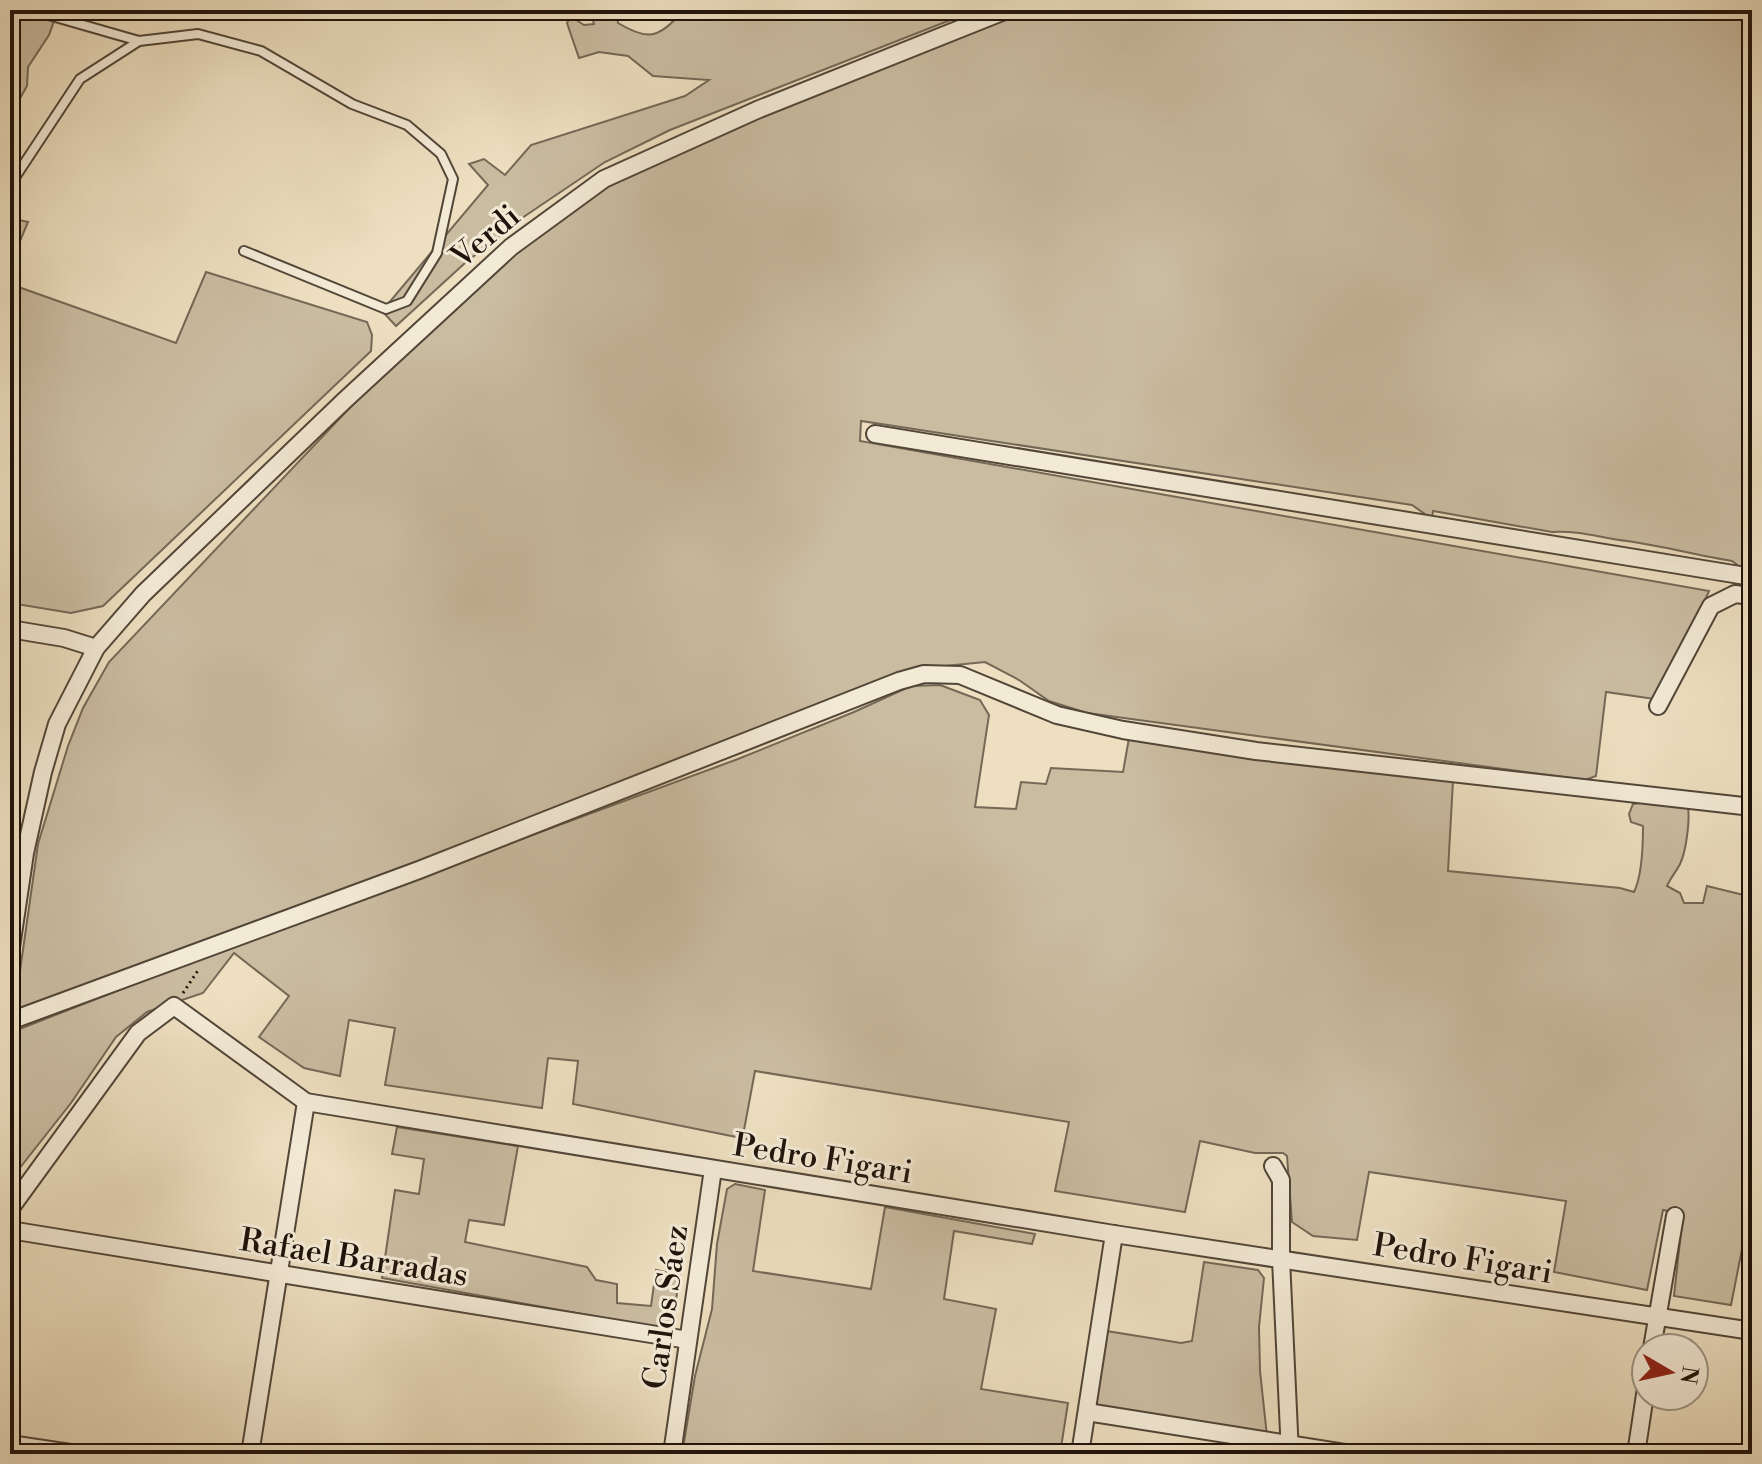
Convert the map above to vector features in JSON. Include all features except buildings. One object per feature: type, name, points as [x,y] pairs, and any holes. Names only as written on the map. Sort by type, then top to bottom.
[{"type":"street","name":"Verdi","points":[[10,954],[25,853],[43,772],[57,724],[96,648],[143,594],[345,400],[511,247],[604,179],[757,110],[1007,10]]},
{"type":"street","points":[[875,434],[1752,577]]},
{"type":"street","points":[[1658,706],[1711,606],[1735,594],[1752,596]]},
{"type":"street","points":[[10,629],[64,638],[96,648]]},
{"type":"street","points":[[10,1021],[419,870],[899,681],[924,674],[960,675],[1057,715],[1123,730],[1256,751],[1752,807]]},
{"type":"street","points":[[10,1209],[138,1033],[174,1006]]},
{"type":"street","name":"Pedro Figari","points":[[174,1006],[306,1102],[1114,1234],[1752,1331]]},
{"type":"street","points":[[250,1454],[306,1102]]},
{"type":"street","points":[[1273,1166],[1281,1180],[1281,1259],[1290,1449]]},
{"type":"street","name":"Carlos Sáez","points":[[672,1454],[713,1169]]},
{"type":"street","points":[[1654,1332],[1675,1216]]},
{"type":"street","name":"Rafael Barradas","points":[[10,1230],[688,1340]]},
{"type":"street","points":[[1080,1454],[1114,1234]]},
{"type":"street","points":[[1087,1412],[1290,1449],[1351,1454]]},
{"type":"street","points":[[1636,1454],[1642,1412]]},
{"type":"street","points":[[10,1444],[77,1454]]},
{"type":"lane","points":[[31,10],[139,41],[198,34],[261,51],[352,104],[407,125],[441,154],[453,179],[437,253],[407,301],[386,309],[244,251]]},
{"type":"lane","points":[[10,185],[80,79],[139,41]]},
{"type":"path","points":[[174,1006],[199,969]]},
{"type":"shaded area","points":[[10,10],[58,10],[49,35],[28,67],[27,86],[10,116]]},
{"type":"shaded area","points":[[590,10],[616,10],[618,23],[636,32],[650,34],[664,29],[678,16],[698,10],[976,10],[670,130],[605,162],[525,216],[465,263],[396,326],[382,311],[488,185],[469,164],[484,159],[505,175],[531,145],[685,96],[709,80],[653,76],[628,56],[599,52],[579,58],[567,23],[570,16],[584,25],[594,24]]},
{"type":"shaded area","points":[[1028,10],[1752,10],[1752,568],[1740,567],[1732,561],[1580,533],[1552,532],[1433,511],[1432,519],[1412,505],[861,421],[860,441],[1709,591],[1661,700],[1606,692],[1596,776],[1585,780],[1087,713],[1049,701],[985,662],[935,667],[14,1013],[38,844],[68,746],[83,708],[109,662],[484,266],[613,175]]},
{"type":"shaded area","points":[[10,218],[28,222],[10,265]]},
{"type":"shaded area","points":[[206,272],[367,322],[372,335],[371,351],[103,606],[71,613],[10,603],[10,284],[176,343]]},
{"type":"shaded area","points":[[940,685],[980,700],[989,715],[975,807],[1016,809],[1021,782],[1046,784],[1051,768],[1123,772],[1129,738],[1453,781],[1448,871],[1620,888],[1634,892],[1640,869],[1643,826],[1631,822],[1629,814],[1633,804],[1648,802],[1688,807],[1684,852],[1667,886],[1680,893],[1684,903],[1703,903],[1707,886],[1752,897],[1752,1235],[1745,1234],[1731,1305],[1674,1296],[1683,1214],[1663,1210],[1647,1290],[1554,1272],[1566,1201],[1369,1172],[1357,1240],[1313,1236],[1292,1222],[1287,1156],[1283,1153],[1255,1153],[1200,1141],[1185,1212],[1055,1191],[1069,1122],[755,1071],[744,1130],[751,1140],[573,1104],[578,1061],[548,1058],[542,1108],[385,1085],[395,1028],[349,1020],[340,1076],[304,1068],[259,1037],[289,996],[234,953],[203,993],[147,1012],[116,1037],[10,1185],[12,1032],[234,945],[738,759],[911,686]]},
{"type":"shaded area","points":[[397,1127],[518,1146],[504,1225],[469,1220],[465,1242],[587,1267],[596,1280],[617,1284],[617,1303],[651,1306],[656,1270],[680,1275],[671,1330],[382,1278],[395,1190],[419,1194],[424,1159],[392,1154]]},
{"type":"shaded area","points":[[735,1184],[765,1190],[753,1271],[871,1289],[885,1207],[1035,1234],[1032,1244],[954,1231],[944,1299],[996,1309],[981,1389],[1068,1403],[1060,1454],[682,1454],[695,1376],[712,1309],[717,1244],[727,1189]]},
{"type":"shaded area","points":[[1204,1262],[1258,1270],[1264,1278],[1259,1327],[1267,1436],[1187,1426],[1081,1402],[1094,1329],[1181,1343],[1192,1341]]}]
